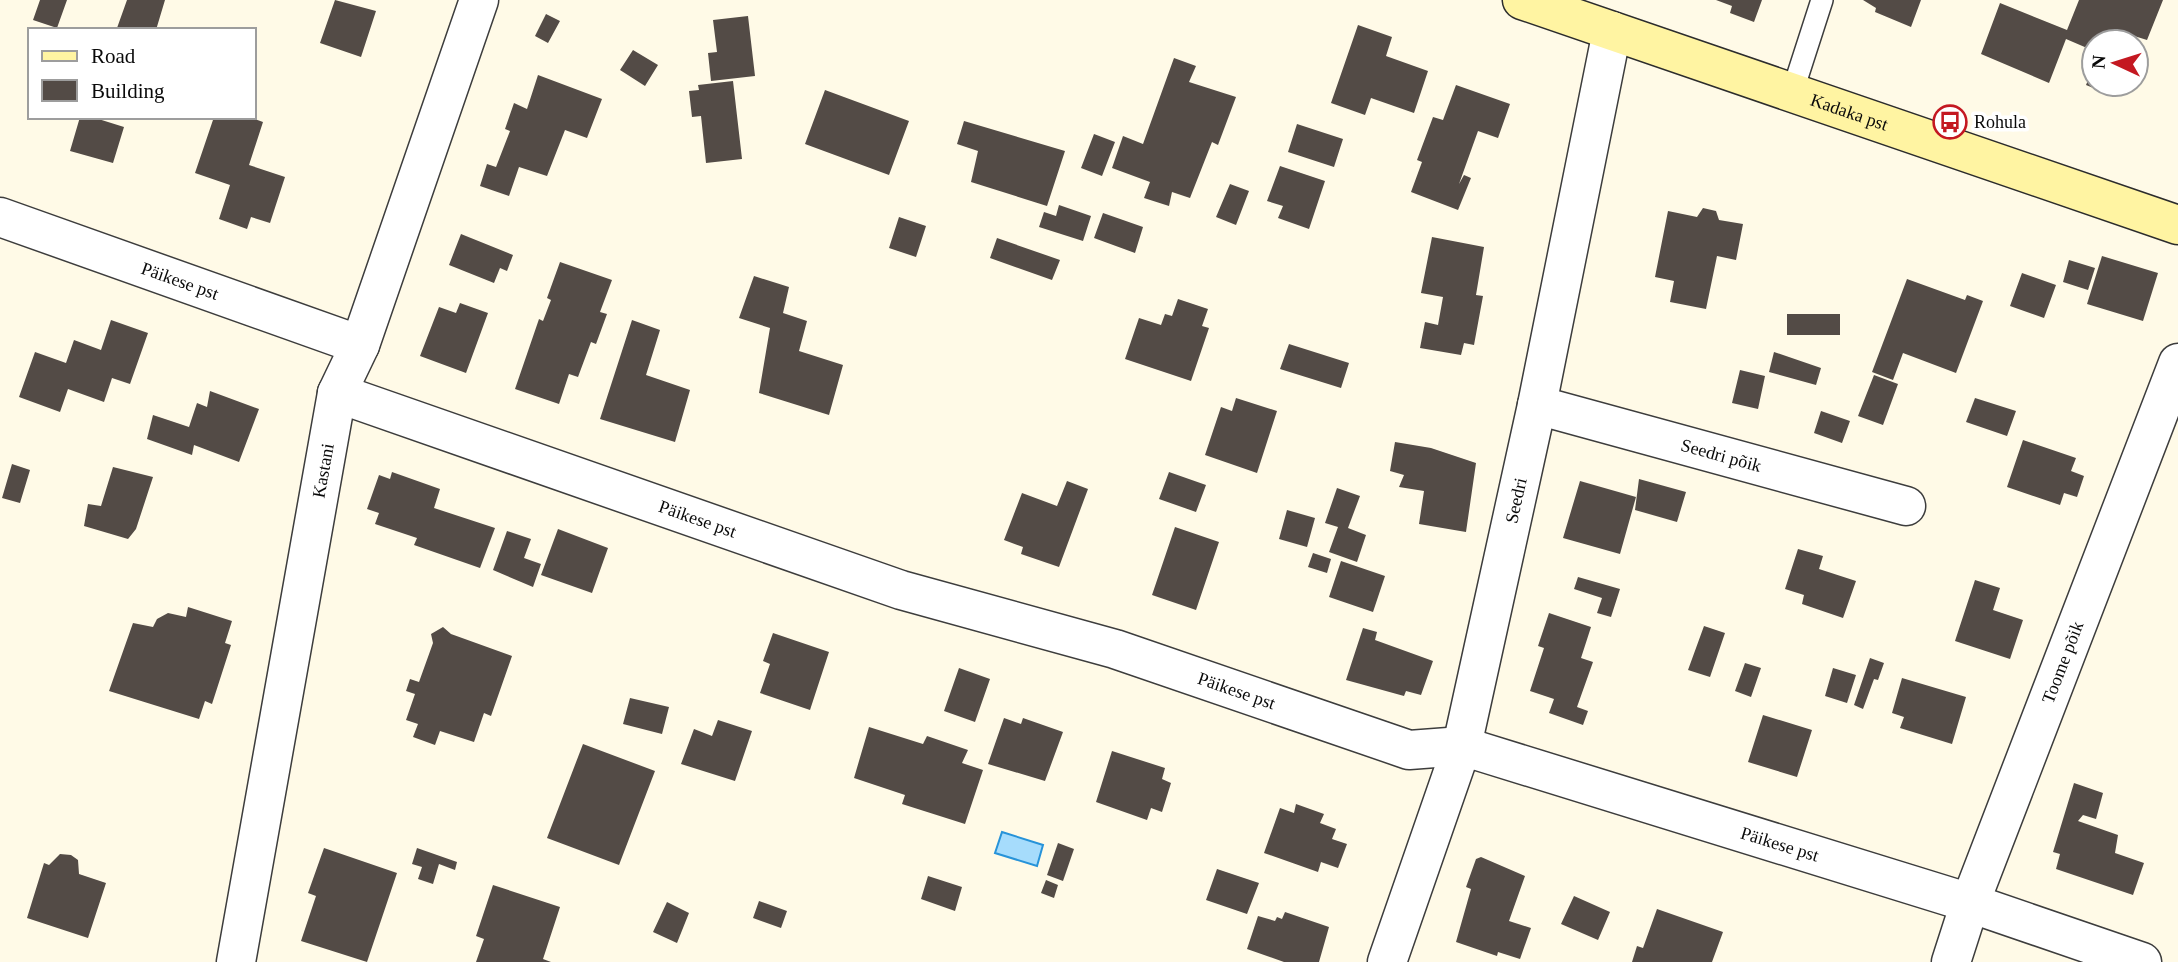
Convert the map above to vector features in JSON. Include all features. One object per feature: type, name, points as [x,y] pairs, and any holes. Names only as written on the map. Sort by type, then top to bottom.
[{"type":"main road","name":"Kadaka pst","points":[[1522,0],[2178,225]]},
{"type":"street","name":"Kastani","points":[[236,962],[337,393],[360,345],[479,0]]},
{"type":"street","name":"Seedri","points":[[1387,962],[1462,746],[1537,405],[1612,32]]},
{"type":"street","name":"Päikese pst","points":[[0,217],[360,345]]},
{"type":"street","name":"Toome põik","points":[[1951,962],[1970,903],[2178,363]]},
{"type":"street","name":"Päikese pst","points":[[337,393],[901,590],[1115,649],[1409,750],[1462,746],[1970,903],[2142,962]]},
{"type":"street","name":"Seedri põik","points":[[1537,405],[1906,506]]},
{"type":"lane","points":[[1792,93],[1822,0]]},
{"type":"water","points":[[1002,832],[1043,845],[1037,866],[995,853]]},
{"type":"building","points":[[40,0],[67,0],[57,28],[33,20]]},
{"type":"building","points":[[127,0],[165,0],[157,28],[117,28]]},
{"type":"building","points":[[335,0],[376,11],[361,57],[320,43]]},
{"type":"building","points":[[1716,0],[1762,0],[1754,22],[1730,13],[1732,6]]},
{"type":"building","points":[[1863,0],[1921,0],[1911,27],[1875,12],[1876,8]]},
{"type":"building","points":[[2079,0],[2163,0],[2150,32],[2150,28],[2080,28],[2080,45],[2066,39],[2049,83],[1981,54],[2000,3],[2067,30]]},
{"type":"building","points":[[546,14],[560,21],[548,43],[535,36]]},
{"type":"building","points":[[748,16],[755,76],[711,81],[708,53],[717,52],[713,20]]},
{"type":"building","points":[[1358,25],[1392,37],[1386,56],[1428,71],[1414,113],[1371,98],[1365,115],[1331,103]]},
{"type":"building","points":[[633,50],[658,65],[645,86],[620,70]]},
{"type":"building","points":[[1174,58],[1196,66],[1189,82],[1236,97],[1218,145],[1212,142],[1190,198],[1172,192],[1169,206],[1144,198],[1150,182],[1112,168],[1123,136],[1143,144]]},
{"type":"building","points":[[538,75],[602,99],[587,138],[565,130],[547,176],[519,167],[509,196],[480,186],[487,164],[496,167],[510,131],[505,129],[514,103],[527,109]]},
{"type":"building","points":[[733,81],[742,159],[706,163],[701,116],[692,117],[689,91],[699,90],[698,85]]},
{"type":"building","points":[[1456,85],[1510,104],[1498,138],[1478,131],[1459,184],[1464,175],[1471,178],[1458,210],[1411,192],[1422,162],[1417,160],[1433,117],[1443,120]]},
{"type":"building","points":[[825,90],[909,121],[889,175],[805,144]]},
{"type":"building","points":[[79,119],[98,119],[124,127],[113,163],[70,151]]},
{"type":"building","points":[[213,119],[255,119],[263,122],[249,165],[285,177],[270,223],[251,217],[247,229],[219,219],[230,185],[195,173]]},
{"type":"building","points":[[964,121],[1065,151],[1047,206],[971,182],[978,151],[957,144]]},
{"type":"building","points":[[1297,124],[1343,139],[1334,167],[1288,152]]},
{"type":"building","points":[[1094,134],[1115,142],[1102,176],[1081,168]]},
{"type":"building","points":[[1280,166],[1325,181],[1309,229],[1278,218],[1283,206],[1267,201]]},
{"type":"building","points":[[1230,184],[1249,191],[1236,225],[1216,217]]},
{"type":"building","points":[[1059,205],[1091,216],[1083,241],[1039,227],[1044,212],[1056,216]]},
{"type":"building","points":[[1703,208],[1716,211],[1719,220],[1743,224],[1736,260],[1717,256],[1706,309],[1670,302],[1674,281],[1655,277],[1668,211],[1697,217]]},
{"type":"building","points":[[1103,213],[1143,227],[1135,253],[1094,238]]},
{"type":"building","points":[[899,217],[926,226],[916,257],[889,248]]},
{"type":"building","points":[[461,234],[513,255],[507,271],[500,268],[494,283],[449,265]]},
{"type":"building","points":[[1432,237],[1484,247],[1476,295],[1483,296],[1474,345],[1464,343],[1461,355],[1420,348],[1425,322],[1438,325],[1443,297],[1421,293]]},
{"type":"building","points":[[997,238],[1060,260],[1052,280],[990,258]]},
{"type":"building","points":[[2102,256],[2158,273],[2143,321],[2087,304]]},
{"type":"building","points":[[2069,260],[2095,268],[2088,290],[2063,282]]},
{"type":"building","points":[[560,262],[612,280],[600,312],[607,314],[596,344],[591,342],[578,377],[569,374],[559,404],[515,389],[539,319],[543,321],[551,300],[547,298]]},
{"type":"building","points":[[2022,273],[2056,285],[2044,318],[2010,306]]},
{"type":"building","points":[[754,276],[789,287],[783,313],[807,321],[799,351],[843,365],[829,415],[759,393],[770,328],[739,318]]},
{"type":"building","points":[[1907,279],[1965,300],[1967,295],[1983,301],[1956,373],[1903,353],[1893,380],[1872,372]]},
{"type":"building","points":[[1178,299],[1208,309],[1202,326],[1209,328],[1191,381],[1125,359],[1139,318],[1161,325],[1165,314],[1172,316]]},
{"type":"building","points":[[460,303],[488,313],[466,373],[420,356],[439,307],[456,313]]},
{"type":"building","points":[[1787,314],[1840,314],[1840,335],[1787,335]]},
{"type":"building","points":[[111,320],[148,333],[130,384],[112,378],[104,402],[68,389],[60,412],[19,397],[35,352],[66,363],[74,340],[101,350]]},
{"type":"building","points":[[632,320],[660,330],[646,375],[690,390],[675,442],[600,419]]},
{"type":"building","points":[[1289,344],[1349,363],[1341,388],[1280,369]]},
{"type":"building","points":[[1774,352],[1821,368],[1816,385],[1769,372]]},
{"type":"building","points":[[1740,370],[1765,376],[1758,409],[1732,403]]},
{"type":"building","points":[[1874,375],[1898,384],[1883,425],[1858,416]]},
{"type":"building","points":[[210,391],[259,409],[239,462],[194,445],[192,455],[147,439],[153,415],[189,427],[197,403],[207,407]]},
{"type":"building","points":[[1236,398],[1277,411],[1257,473],[1205,455],[1221,407],[1232,411]]},
{"type":"building","points":[[1975,398],[2016,411],[2007,436],[1966,422]]},
{"type":"building","points":[[1821,411],[1850,421],[1842,443],[1814,433]]},
{"type":"building","points":[[2023,440],[2076,458],[2071,471],[2084,476],[2077,497],[2064,493],[2060,505],[2007,487]]},
{"type":"building","points":[[1395,442],[1431,448],[1476,463],[1466,532],[1419,524],[1424,491],[1399,487],[1404,475],[1390,471]]},
{"type":"building","points":[[12,464],[30,470],[20,503],[2,498]]},
{"type":"building","points":[[113,467],[153,477],[136,529],[128,539],[84,526],[88,504],[101,506]]},
{"type":"building","points":[[392,472],[440,489],[434,508],[495,528],[480,568],[414,545],[417,538],[375,524],[379,513],[367,509],[379,475],[390,479]]},
{"type":"building","points":[[1169,472],[1206,485],[1196,512],[1159,499]]},
{"type":"building","points":[[1639,479],[1686,492],[1677,522],[1635,510]]},
{"type":"building","points":[[1067,481],[1088,489],[1059,567],[1021,554],[1023,547],[1004,540],[1022,493],[1057,506]]},
{"type":"building","points":[[1580,481],[1636,497],[1620,554],[1563,538]]},
{"type":"building","points":[[1337,488],[1360,496],[1348,528],[1366,535],[1357,562],[1329,552],[1338,527],[1325,523]]},
{"type":"building","points":[[1287,510],[1315,518],[1307,547],[1279,539]]},
{"type":"building","points":[[1175,527],[1219,542],[1196,610],[1152,595]]},
{"type":"building","points":[[558,529],[608,548],[592,593],[541,575]]},
{"type":"building","points":[[507,531],[531,539],[524,558],[541,564],[533,587],[493,570]]},
{"type":"building","points":[[1798,549],[1823,556],[1819,569],[1856,581],[1843,618],[1802,604],[1804,595],[1785,589]]},
{"type":"building","points":[[1313,553],[1331,559],[1327,573],[1308,567]]},
{"type":"building","points":[[1341,561],[1385,576],[1373,612],[1329,597]]},
{"type":"building","points":[[1578,577],[1620,589],[1611,617],[1597,613],[1602,598],[1574,589]]},
{"type":"building","points":[[1975,580],[2000,588],[1993,610],[2023,620],[2010,659],[1955,641]]},
{"type":"building","points":[[188,607],[232,621],[225,643],[231,645],[212,704],[205,701],[199,719],[109,691],[133,623],[153,627],[157,619],[168,613],[186,617]]},
{"type":"building","points":[[1549,613],[1591,627],[1581,658],[1593,662],[1577,707],[1588,711],[1583,725],[1549,713],[1554,699],[1530,691],[1544,648],[1538,646]]},
{"type":"building","points":[[1704,626],[1725,633],[1710,677],[1688,670]]},
{"type":"building","points":[[443,627],[451,634],[512,656],[491,716],[484,713],[474,742],[440,731],[435,745],[413,737],[418,724],[406,720],[415,694],[406,691],[410,679],[419,682],[433,643],[431,634]]},
{"type":"building","points":[[1363,628],[1377,632],[1375,640],[1433,661],[1421,695],[1406,691],[1404,696],[1346,680]]},
{"type":"building","points":[[773,633],[829,652],[810,710],[760,693],[770,664],[763,661]]},
{"type":"building","points":[[1870,658],[1884,663],[1878,680],[1874,679],[1863,709],[1854,705]]},
{"type":"building","points":[[1745,663],[1761,668],[1751,697],[1735,691]]},
{"type":"building","points":[[959,668],[990,679],[975,722],[944,711]]},
{"type":"building","points":[[1833,668],[1856,675],[1847,703],[1825,696]]},
{"type":"building","points":[[1902,678],[1966,697],[1952,744],[1900,728],[1904,717],[1892,713]]},
{"type":"building","points":[[630,698],[669,707],[662,734],[623,724]]},
{"type":"building","points":[[1763,715],[1812,730],[1797,777],[1748,762]]},
{"type":"building","points":[[1004,718],[1021,724],[1023,718],[1063,732],[1045,781],[988,764]]},
{"type":"building","points":[[718,720],[752,731],[735,781],[681,764],[694,729],[712,736]]},
{"type":"building","points":[[869,727],[923,744],[927,736],[968,750],[962,763],[983,770],[965,824],[902,804],[905,795],[854,778]]},
{"type":"building","points":[[583,744],[655,771],[619,865],[547,838]]},
{"type":"building","points":[[1112,751],[1165,768],[1162,779],[1171,783],[1162,812],[1151,808],[1147,820],[1096,802]]},
{"type":"building","points":[[2074,783],[2103,793],[2096,819],[2083,815],[2078,821],[2118,835],[2115,853],[2144,863],[2133,895],[2056,869],[2060,854],[2053,852]]},
{"type":"building","points":[[1296,804],[1324,814],[1320,823],[1336,829],[1332,839],[1347,844],[1338,868],[1321,862],[1318,872],[1264,853],[1280,808],[1294,813]]},
{"type":"building","points":[[1058,843],[1074,849],[1063,881],[1047,875]]},
{"type":"building","points":[[324,848],[397,873],[367,962],[301,941],[316,896],[308,893]]},
{"type":"building","points":[[417,848],[457,862],[455,870],[439,864],[433,884],[418,879],[422,867],[412,864]]},
{"type":"building","points":[[60,854],[71,855],[78,860],[79,874],[106,883],[88,938],[27,918],[44,863],[49,865]]},
{"type":"building","points":[[1481,857],[1525,876],[1509,921],[1531,928],[1520,959],[1498,952],[1497,956],[1456,942],[1471,889],[1466,887],[1476,859]]},
{"type":"building","points":[[1217,869],[1259,883],[1247,914],[1206,900]]},
{"type":"building","points":[[928,876],[962,887],[955,911],[921,899]]},
{"type":"building","points":[[1046,880],[1058,885],[1054,898],[1041,893]]},
{"type":"building","points":[[493,885],[560,907],[543,959],[551,962],[476,962],[484,939],[476,936]]},
{"type":"building","points":[[1574,896],[1610,912],[1598,940],[1561,924]]},
{"type":"building","points":[[759,901],[787,911],[781,928],[753,918]]},
{"type":"building","points":[[667,902],[689,913],[677,943],[653,932]]},
{"type":"building","points":[[1657,909],[1723,932],[1712,962],[1632,962],[1637,946],[1643,948]]},
{"type":"building","points":[[1285,912],[1329,927],[1319,962],[1284,962],[1247,949],[1258,916],[1275,921],[1277,917],[1282,919]]},
{"type":"place","name":"Rohula","points":[[1950,122]]}]
